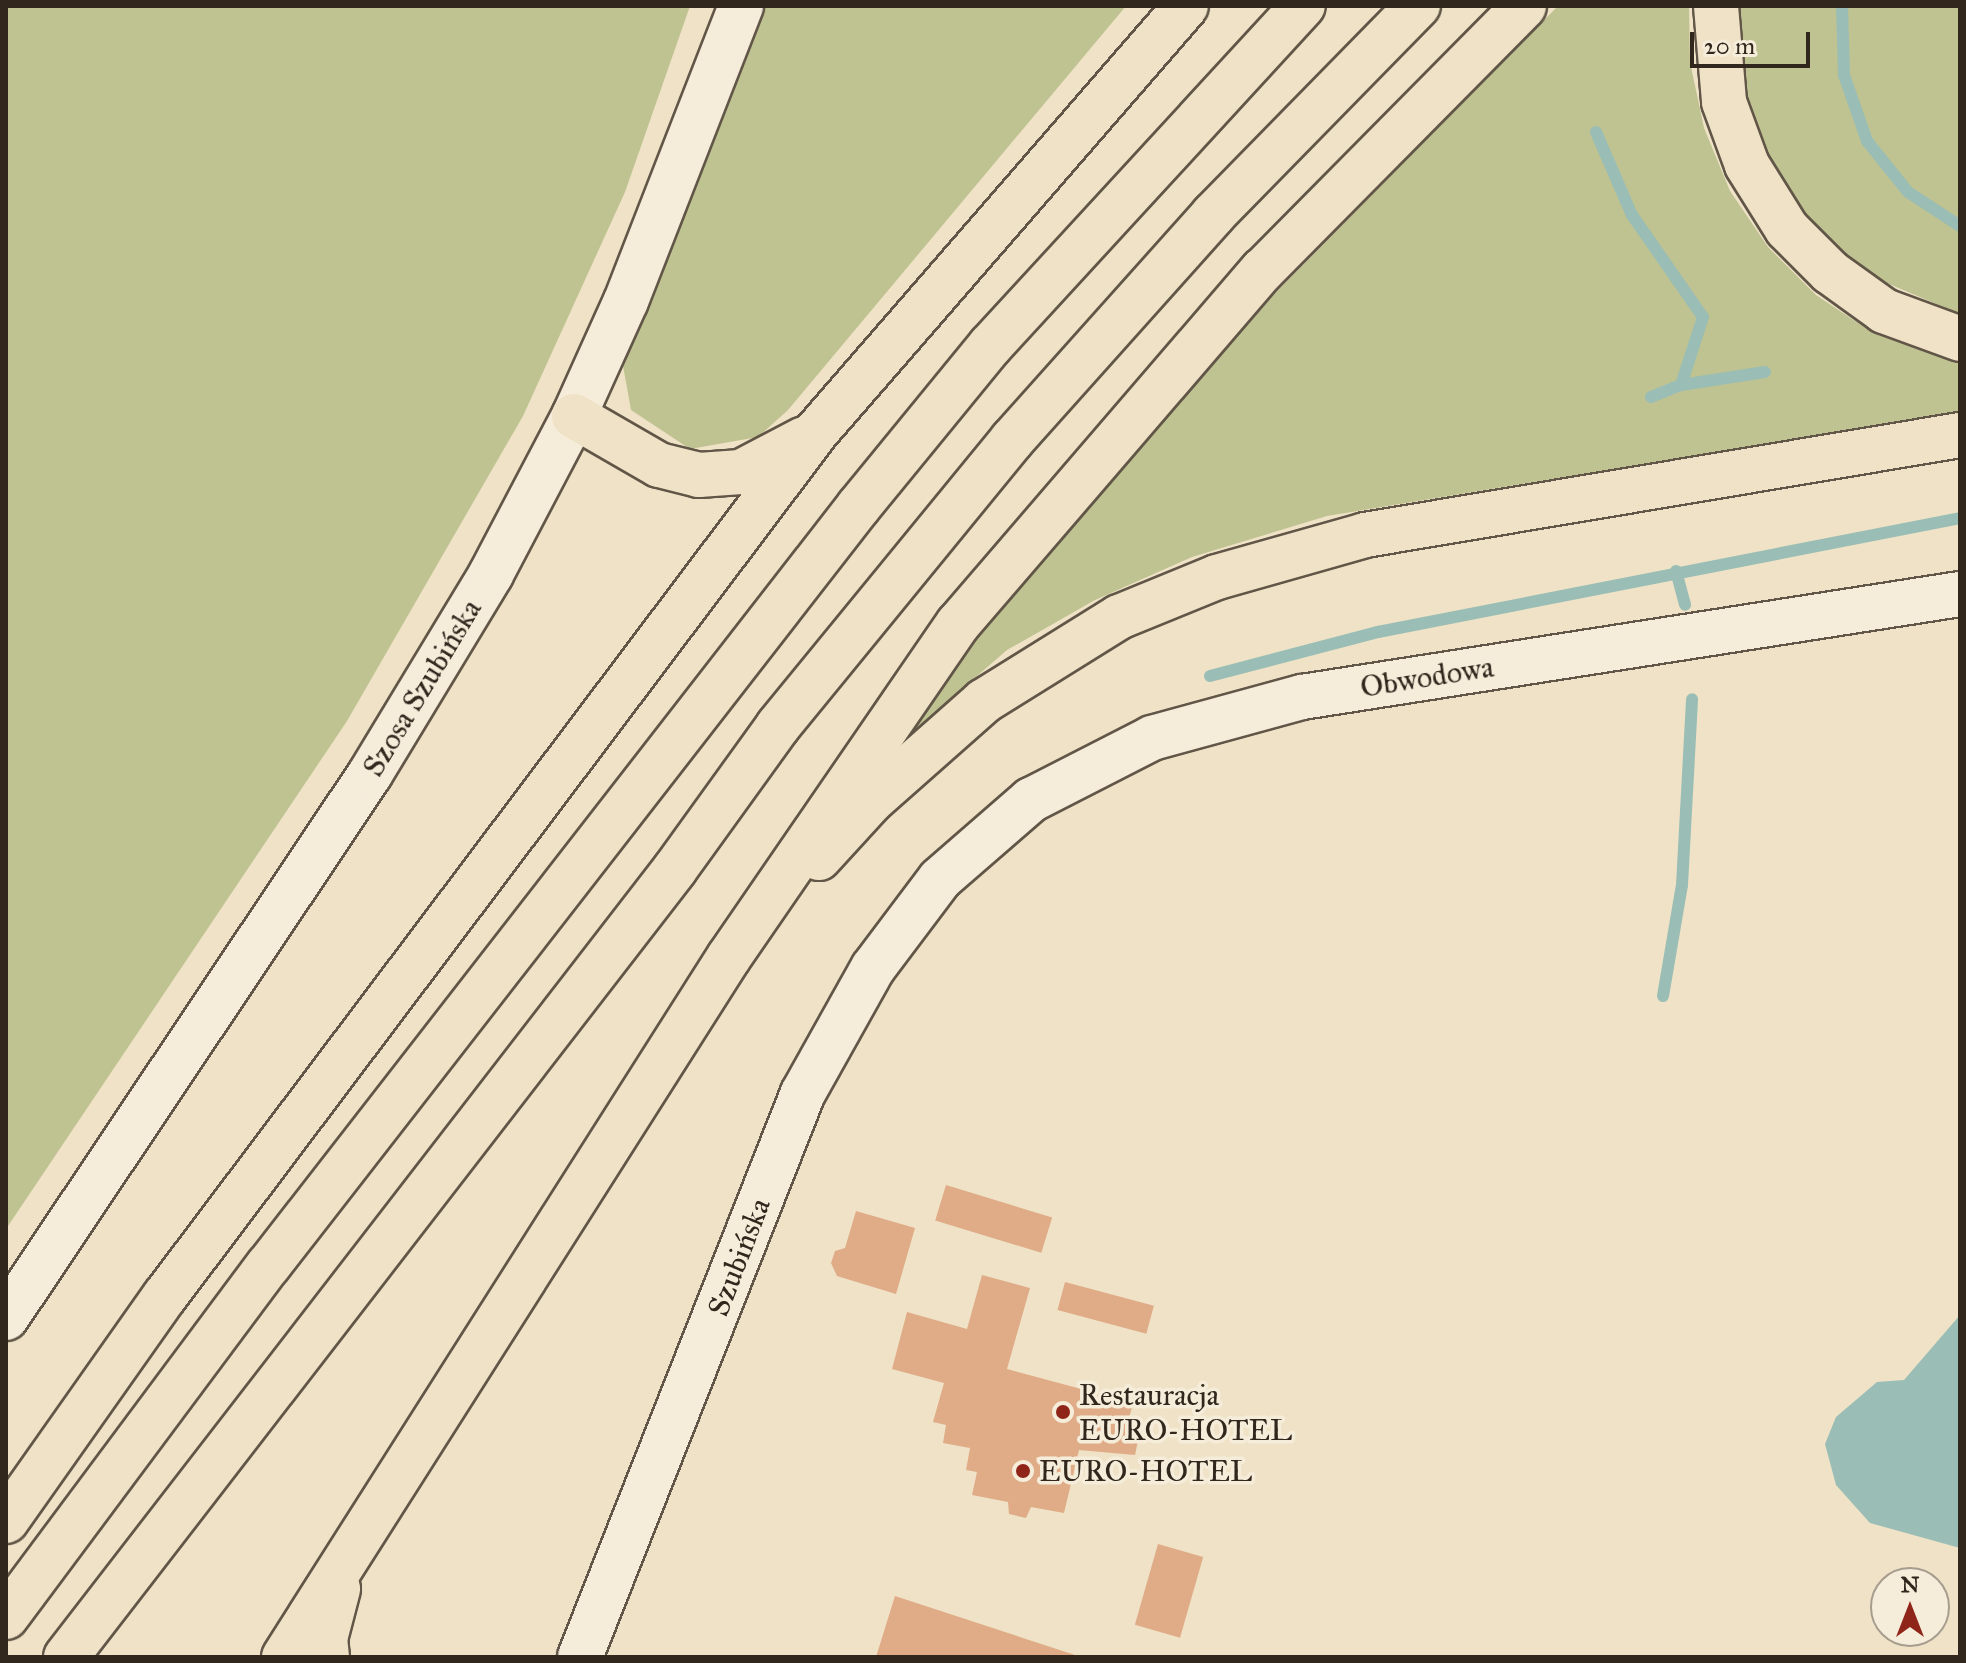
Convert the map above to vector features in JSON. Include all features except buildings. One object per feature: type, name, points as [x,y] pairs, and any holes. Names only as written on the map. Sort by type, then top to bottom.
[{"type":"main road","points":[[1146,46],[1165,6]]},
{"type":"main road","points":[[6,1521],[165,1296],[816,432],[1146,46],[1186,6]]},
{"type":"main road","points":[[6,1617],[268,1266],[859,506],[990,346],[1303,6]]},
{"type":"main road","points":[[66,1657],[675,869],[778,726],[1012,440],[1213,215],[1418,6]]},
{"type":"main road","points":[[284,1657],[729,957],[958,624],[1263,270],[1524,6]]},
{"type":"main road","points":[[1716,6],[1724,102],[1747,165],[1787,229],[1830,272],[1884,311],[1960,339]]},
{"type":"main road","points":[[574,416],[659,465],[699,475],[741,472],[816,432]]},
{"type":"main road","points":[[729,957],[871,801],[984,701],[1119,617],[1217,577],[1365,535],[1960,435]]},
{"type":"main road","points":[[327,1657],[325,1639],[347,1558]]},
{"type":"street","name":"Szosa Szubińska","points":[[6,1318],[370,774],[491,574],[574,416],[741,6]]},
{"type":"street","name":"Obwodowa","points":[[940,879],[1031,800],[1152,738],[1302,697],[1960,594]]},
{"type":"street","name":"Szubińska","points":[[580,1657],[803,1093],[873,968],[940,879]]},
{"type":"green space","points":[[6,6],[690,6],[625,192],[523,416],[347,721],[6,1229]]},
{"type":"green space","points":[[759,6],[1126,6],[788,410],[758,437],[690,449],[631,410],[622,360]]},
{"type":"green space","points":[[1558,6],[1689,6],[1690,62],[1704,128],[1730,191],[1768,247],[1816,295],[1873,333],[1960,364],[1960,412],[1327,516],[1192,557],[1095,600],[1007,650],[912,732],[1018,581],[1245,324]]},
{"type":"green space","points":[[1738,6],[1960,6],[1960,314],[1875,278],[1823,237],[1782,184],[1753,124],[1738,60]]},
{"type":"water","points":[[1960,1315],[1960,1548],[1870,1523],[1836,1485],[1825,1444],[1836,1417],[1877,1382],[1904,1380]]},
{"type":"waterway","points":[[1842,6],[1844,75],[1867,141],[1908,192],[1960,226]]},
{"type":"waterway","points":[[1596,132],[1632,215],[1703,317],[1681,385]]},
{"type":"waterway","points":[[1651,397],[1681,385],[1765,372]]},
{"type":"waterway","points":[[1210,676],[1378,632],[1960,518]]},
{"type":"waterway","points":[[1676,571],[1685,605]]},
{"type":"waterway","points":[[1663,996],[1682,885],[1692,699]]},
{"type":"place","name":"Restauracja EURO-HOTEL","points":[[1063,1412]]},
{"type":"place","name":"EURO-HOTEL","points":[[1023,1471]]}]
